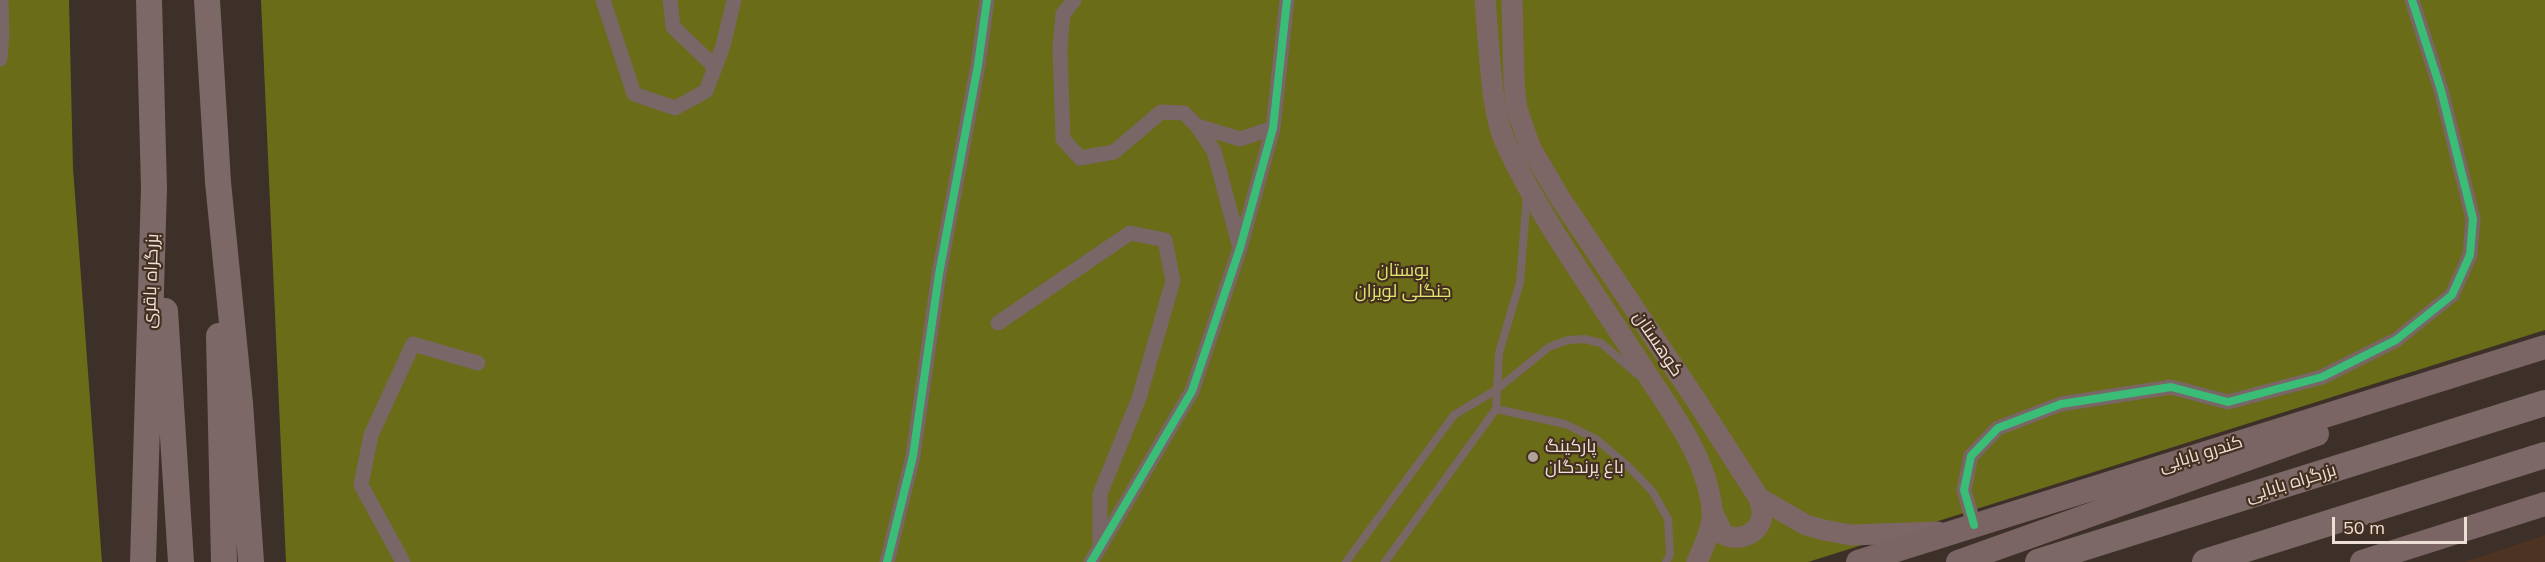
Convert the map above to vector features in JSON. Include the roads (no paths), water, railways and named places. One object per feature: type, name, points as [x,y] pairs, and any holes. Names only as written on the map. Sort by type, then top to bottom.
[{"type":"highway","name":"بزرگراه باقری","points":[[143,562],[154,188],[149,0]]},
{"type":"highway","points":[[207,0],[218,182],[240,404],[251,562]]},
{"type":"highway","points":[[218,182],[224,562]]},
{"type":"highway","points":[[154,188],[169,367],[181,562]]},
{"type":"highway","name":"بزرگراه بابایی","points":[[2038,562],[2545,403]]},
{"type":"highway","points":[[2205,562],[2545,455]]},
{"type":"main road","name":"کوهستان","points":[[1485,0],[1497,114],[1505,142],[1527,184],[1664,400],[1692,446],[1700,464],[1713,513],[1697,562]]},
{"type":"main road","name":"کوهستان","points":[[1512,0],[1514,83],[1517,109],[1530,147],[1560,198],[1759,498],[1806,525],[1851,535],[1963,529]]},
{"type":"main road","points":[[1958,562],[2397,406],[2535,350]]},
{"type":"main road","name":"کندرو بابایی","points":[[1858,562],[2535,350]]},
{"type":"main road","points":[[1713,513],[1724,534],[1737,539],[1754,530],[1761,519],[1759,498]]},
{"type":"main road","points":[[2362,562],[2545,504]]},
{"type":"street","points":[[0,59],[1,0]]},
{"type":"street","points":[[603,0],[634,94],[675,108],[706,91],[723,46],[734,0]]},
{"type":"street","points":[[670,0],[673,27],[715,67]]},
{"type":"street","points":[[887,562],[913,456],[939,274],[978,65],[987,0]]},
{"type":"street","points":[[1074,0],[1064,14],[1060,48],[1063,139],[1080,158],[1114,152],[1161,112],[1184,113],[1197,126],[1214,151],[1240,248]]},
{"type":"street","points":[[1091,562],[1191,392],[1240,248],[1273,128],[1287,0]]},
{"type":"street","points":[[1963,529],[1964,490],[1971,456],[1998,428],[2061,404],[2171,387],[2228,402],[2322,376],[2396,340],[2452,295],[2470,255],[2472,219],[2441,90],[2412,0]]},
{"type":"street","points":[[1197,126],[1240,139],[1273,128]]},
{"type":"street","points":[[998,323],[1130,233],[1165,240],[1173,281],[1139,398],[1100,494],[1100,544]]},
{"type":"street","points":[[403,562],[361,485],[371,435],[413,344],[477,363]]},
{"type":"lane","points":[[1385,562],[1496,409],[1499,352],[1520,282],[1527,184]]},
{"type":"lane","points":[[1346,562],[1454,415],[1496,390],[1549,347],[1568,340],[1584,339],[1601,343],[1624,361],[1664,400]]},
{"type":"lane","points":[[1496,409],[1565,424],[1596,439],[1629,467],[1652,491],[1668,519],[1670,555],[1666,562]]},
{"type":"lane","points":[[2415,556],[2437,538]]},
{"type":"place","name":"پارکینگ باغ پرندگان","points":[[1533,457]]},
{"type":"park label","name":"بوستان جنگلی لویزان","points":[[1403,281]]}]
